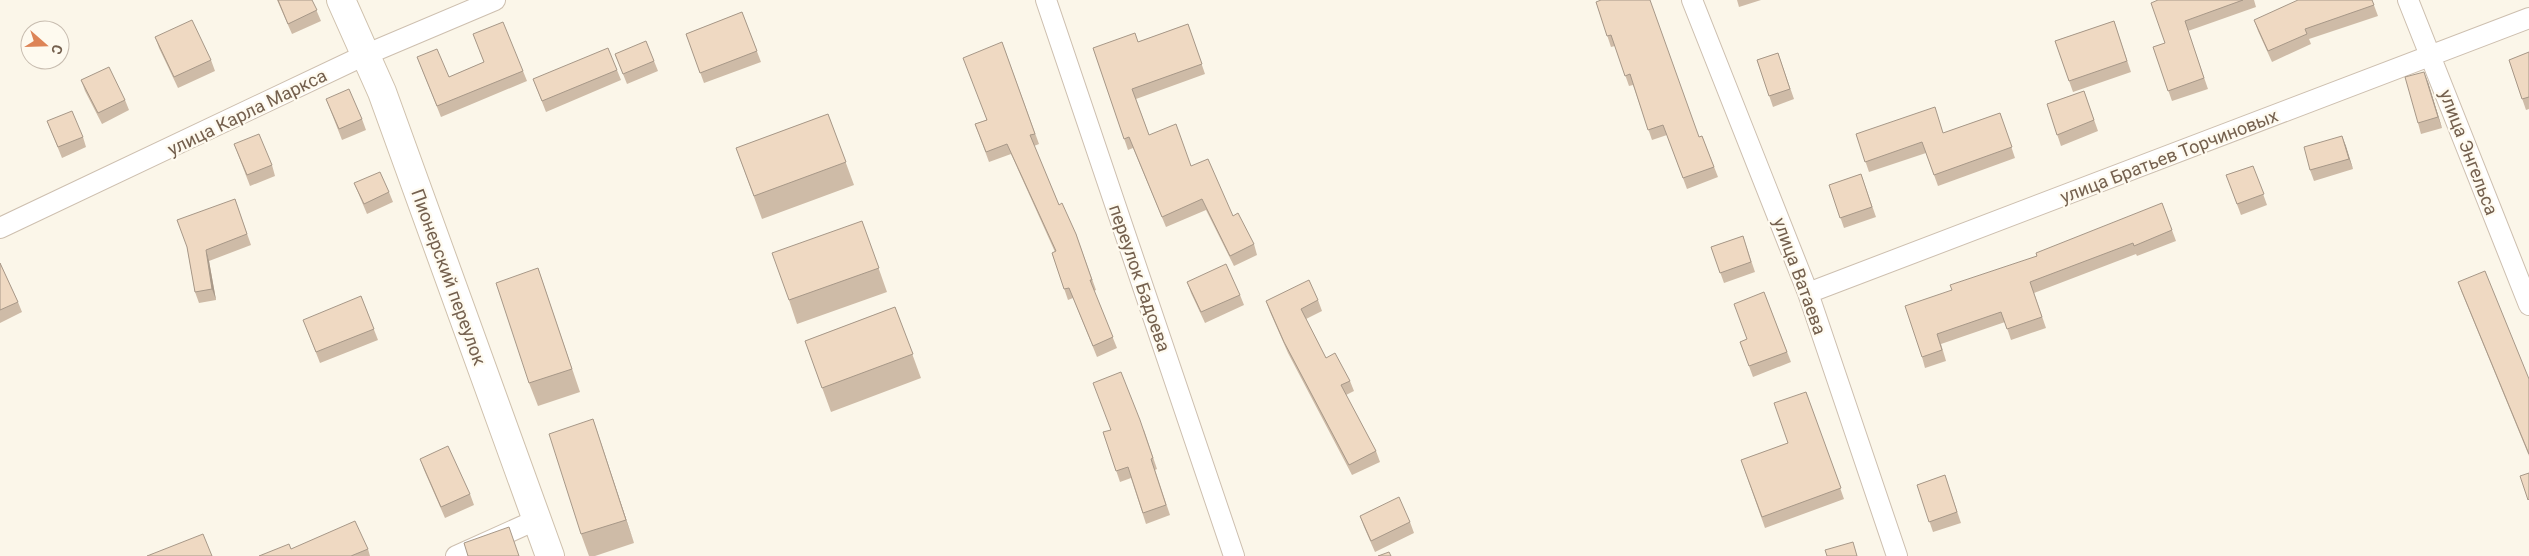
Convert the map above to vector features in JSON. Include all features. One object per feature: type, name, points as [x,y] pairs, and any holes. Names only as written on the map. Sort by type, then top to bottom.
[{"type":"street","name":"Пионерский переулок","points":[[341,0],[382,92],[550,556]]},
{"type":"street","name":"улица Карла Маркса","points":[[0,228],[365,55],[495,0]]},
{"type":"street","name":"переулок Бадоева","points":[[1046,0],[1234,556]]},
{"type":"street","name":"улица Ватаева","points":[[1692,0],[1808,293],[1897,556]]},
{"type":"street","name":"улица Энгельса","points":[[2408,0],[2529,305]]},
{"type":"street","name":"улица Братьев Торчиновых","points":[[1808,293],[2432,57],[2529,18]]},
{"type":"street","points":[[456,556],[536,520]]},
{"type":"building","points":[[278,0],[312,0],[317,10],[288,24]]},
{"type":"building","points":[[1601,0],[1650,0],[1699,137],[1702,136],[1714,167],[1683,178],[1663,125],[1648,130],[1630,74],[1625,76],[1611,35],[1607,36],[1596,2]]},
{"type":"building","points":[[2158,0],[2243,0],[2185,21],[2204,78],[2168,91],[2153,47],[2165,43],[2151,3]]},
{"type":"building","points":[[2298,0],[2372,0],[2374,5],[2305,29],[2307,34],[2268,51],[2254,20]]},
{"type":"building","points":[[742,12],[757,51],[700,73],[686,34]]},
{"type":"building","points":[[192,20],[211,60],[174,77],[155,37]]},
{"type":"building","points":[[2114,21],[2127,61],[2069,81],[2055,41]]},
{"type":"building","points":[[503,22],[523,71],[437,106],[417,57],[437,49],[449,77],[484,62],[473,34]]},
{"type":"building","points":[[1188,24],[1202,64],[1132,89],[1149,135],[1176,124],[1191,166],[1208,159],[1233,216],[1238,213],[1254,244],[1230,256],[1202,199],[1162,217],[1129,137],[1124,139],[1093,48],[1135,33],[1138,42]]},
{"type":"building","points":[[646,41],[654,61],[623,74],[615,54]]},
{"type":"building","points":[[1002,42],[1035,134],[1030,135],[1059,205],[1062,203],[1076,234],[1092,280],[1090,280],[1113,337],[1093,346],[1069,288],[1064,289],[1052,253],[1056,251],[1007,144],[986,152],[975,124],[987,120],[963,58]]},
{"type":"building","points":[[608,48],[617,70],[542,101],[533,79]]},
{"type":"building","points":[[2529,52],[2529,97],[2522,99],[2509,60]]},
{"type":"building","points":[[1778,53],[1790,89],[1769,96],[1757,60]]},
{"type":"building","points":[[109,67],[125,100],[98,113],[81,80]]},
{"type":"building","points":[[2424,72],[2438,117],[2418,123],[2405,77]]},
{"type":"building","points":[[349,89],[362,119],[339,129],[326,99]]},
{"type":"building","points":[[2084,91],[2094,120],[2057,135],[2047,104]]},
{"type":"building","points":[[1935,107],[1943,133],[2000,113],[2012,147],[1934,175],[1922,142],[1865,162],[1856,134]]},
{"type":"building","points":[[72,111],[83,137],[58,147],[47,121]]},
{"type":"building","points":[[828,114],[846,162],[754,196],[736,148]]},
{"type":"building","points":[[259,134],[272,165],[247,175],[234,144]]},
{"type":"building","points":[[2342,136],[2349,159],[2310,170],[2304,147]]},
{"type":"building","points":[[2253,166],[2264,194],[2237,204],[2226,175]]},
{"type":"building","points":[[380,172],[389,192],[364,204],[354,183]]},
{"type":"building","points":[[1861,174],[1872,207],[1840,218],[1829,185]]},
{"type":"building","points":[[235,199],[247,234],[206,250],[212,289],[195,292],[187,247],[177,220]]},
{"type":"building","points":[[2162,203],[2172,230],[2134,246],[2133,243],[2030,282],[2042,317],[2007,329],[2001,312],[1937,334],[1942,350],[1922,357],[1905,306],[1952,290],[1950,285],[2037,256],[2036,253]]},
{"type":"building","points":[[862,221],[879,268],[789,300],[772,253]]},
{"type":"building","points":[[1743,236],[1751,262],[1720,273],[1711,247]]},
{"type":"building","points":[[0,263],[18,302],[0,310]]},
{"type":"building","points":[[1226,264],[1240,295],[1201,312],[1187,282]]},
{"type":"building","points":[[538,268],[572,369],[529,383],[496,283]]},
{"type":"building","points":[[2485,271],[2529,379],[2529,454],[2458,282]]},
{"type":"building","points":[[1309,280],[1318,300],[1301,309],[1326,358],[1335,353],[1350,381],[1341,385],[1376,451],[1349,465],[1284,342],[1266,301]]},
{"type":"building","points":[[1764,292],[1787,352],[1749,366],[1740,342],[1747,339],[1734,304]]},
{"type":"building","points":[[361,296],[374,329],[316,352],[303,320]]},
{"type":"building","points":[[895,307],[913,354],[822,388],[805,341]]},
{"type":"building","points":[[1121,372],[1153,458],[1151,459],[1166,505],[1143,513],[1128,467],[1116,471],[1103,432],[1111,430],[1093,383]]},
{"type":"building","points":[[1806,392],[1841,488],[1762,517],[1741,460],[1788,443],[1774,403]]},
{"type":"building","points":[[593,419],[626,520],[581,534],[549,434]]},
{"type":"building","points":[[448,446],[470,494],[441,507],[420,459]]},
{"type":"building","points":[[2529,473],[2529,499],[2528,500],[2520,476]]},
{"type":"building","points":[[1945,475],[1957,512],[1929,522],[1917,485]]},
{"type":"building","points":[[1399,497],[1410,522],[1371,541],[1360,516]]},
{"type":"building","points":[[355,521],[368,549],[351,556],[259,556],[289,544],[291,549]]},
{"type":"building","points":[[509,527],[519,556],[468,556],[464,543]]},
{"type":"building","points":[[203,534],[212,556],[147,556]]},
{"type":"building","points":[[1853,542],[1857,556],[1827,556],[1825,550]]},
{"type":"building","points":[[1389,552],[1391,556],[1378,556]]}]
